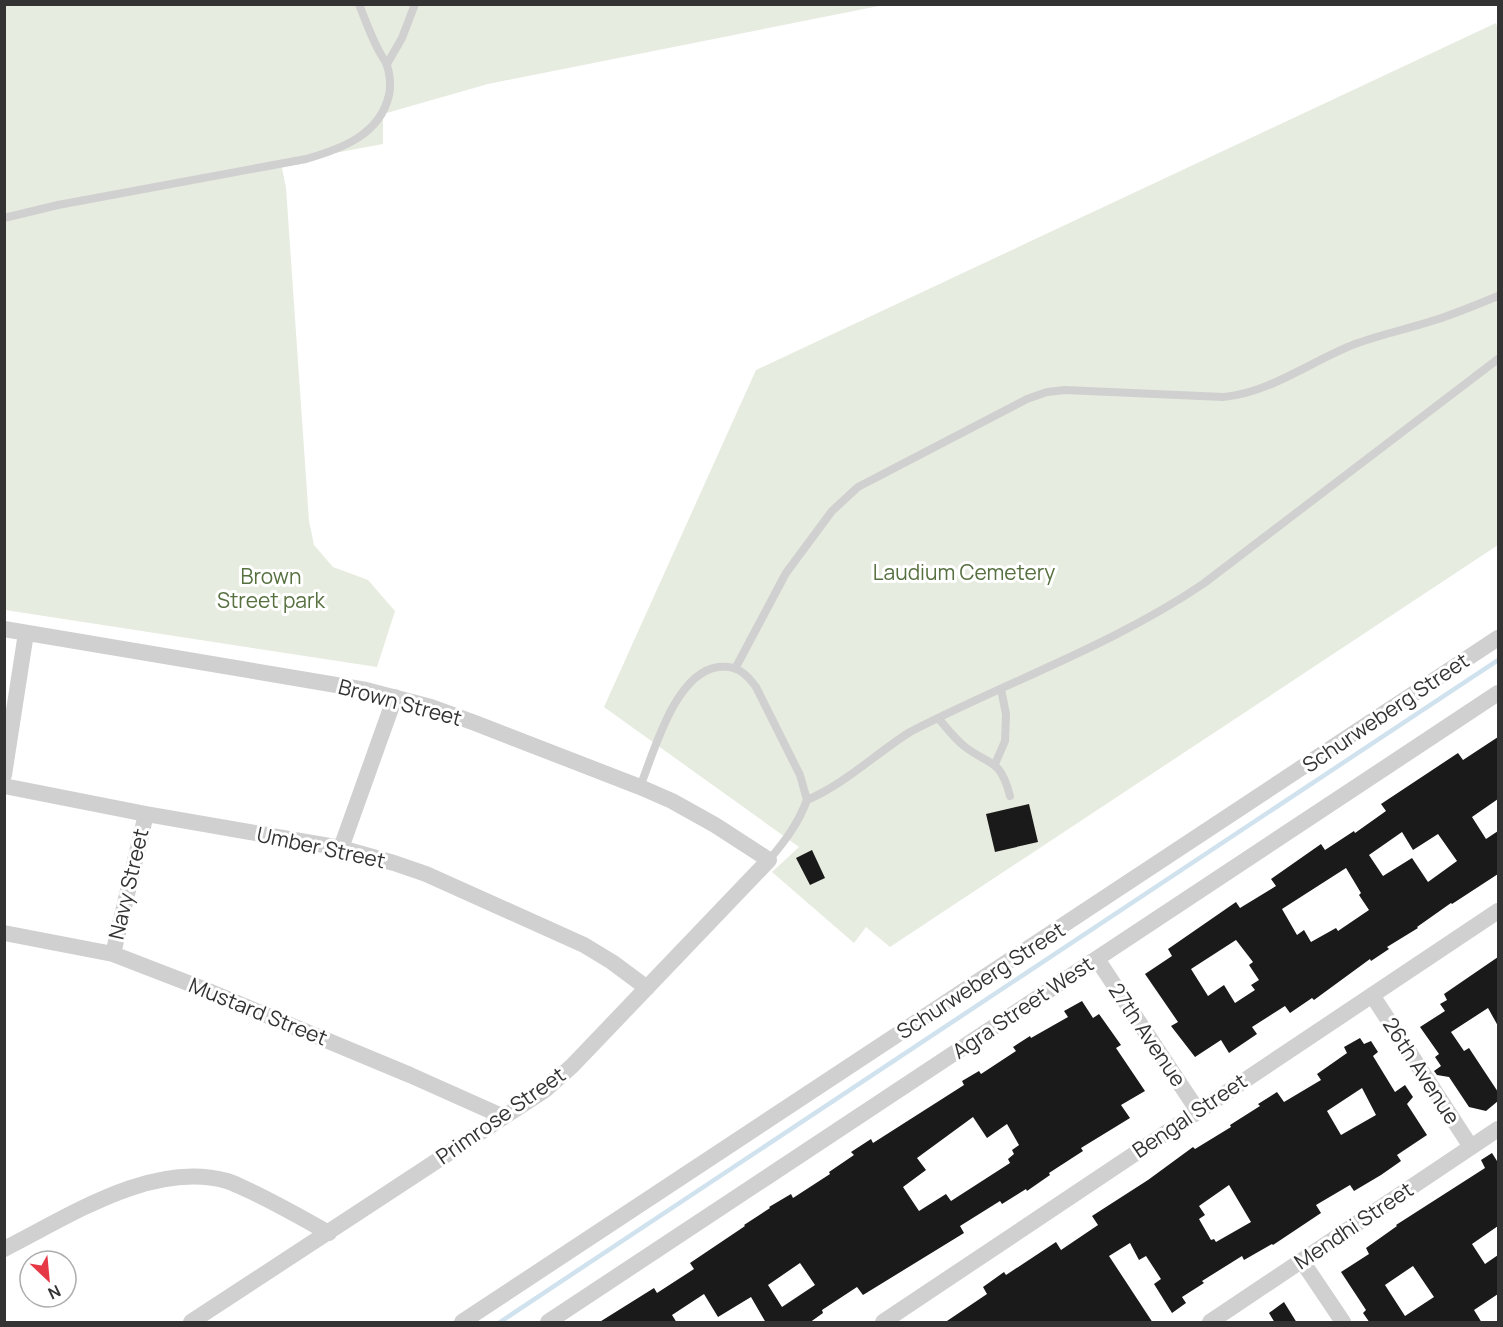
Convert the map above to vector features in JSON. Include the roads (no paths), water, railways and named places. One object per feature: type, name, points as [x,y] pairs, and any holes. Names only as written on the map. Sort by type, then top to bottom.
[{"type":"street","name":"Brown Street","points":[[4,629],[366,690],[395,697],[475,723],[640,787],[672,801],[715,825],[769,860]]},
{"type":"street","points":[[4,775],[26,633]]},
{"type":"street","name":"Schurweberg Street","points":[[462,1323],[1498,638]]},
{"type":"street","name":"Agra Street West","points":[[548,1323],[1498,693]]},
{"type":"street","points":[[341,848],[395,697]]},
{"type":"street","name":"Umber Street","points":[[4,786],[146,814],[341,848],[426,874],[584,945],[647,988]]},
{"type":"street","name":"Navy Street","points":[[113,954],[146,814]]},
{"type":"street","name":"Primrose Street","points":[[191,1323],[545,1090],[573,1065],[769,860]]},
{"type":"street","name":"Bengal Street","points":[[883,1323],[1498,911]]},
{"type":"street","name":"Mustard Street","points":[[4,933],[113,954],[410,1075],[504,1117]]},
{"type":"street","name":"27th Avenue","points":[[1097,959],[1198,1111]]},
{"type":"street","name":"26th Avenue","points":[[1372,995],[1471,1147]]},
{"type":"street","name":"Mendhi Street","points":[[1210,1323],[1498,1130]]},
{"type":"street","points":[[4,1249],[107,1198],[145,1184],[178,1177],[227,1181],[264,1197],[329,1233]]},
{"type":"street","points":[[1302,1261],[1342,1323]]},
{"type":"lane","points":[[4,218],[58,205],[297,160],[340,148],[362,135],[373,127],[382,114],[390,90],[387,64],[359,4]]},
{"type":"lane","points":[[387,64],[402,38],[415,4]]},
{"type":"lane","points":[[736,667],[786,573],[832,511],[858,487],[1027,399],[1047,392],[1065,390],[1243,396],[1321,358],[1357,344],[1449,316],[1498,296]]},
{"type":"lane","points":[[640,787],[669,715],[686,686],[697,676],[714,668],[736,667],[748,676],[756,687],[800,775],[807,800],[843,781],[884,748],[938,718],[1138,624],[1175,603],[1498,359]]},
{"type":"lane","points":[[995,764],[1005,741],[1006,714],[1001,688]]},
{"type":"lane","points":[[938,718],[964,746],[995,764],[1006,782],[1010,796]]},
{"type":"lane","name":"Primrose Street","points":[[769,860],[788,838],[807,800]]},
{"type":"waterway","points":[[500,1322],[1498,660]]},
{"type":"park label","name":"Laudium Cemetery","points":[[964,573]]},
{"type":"park label","name":"Brown Street park","points":[[271,589]]}]
